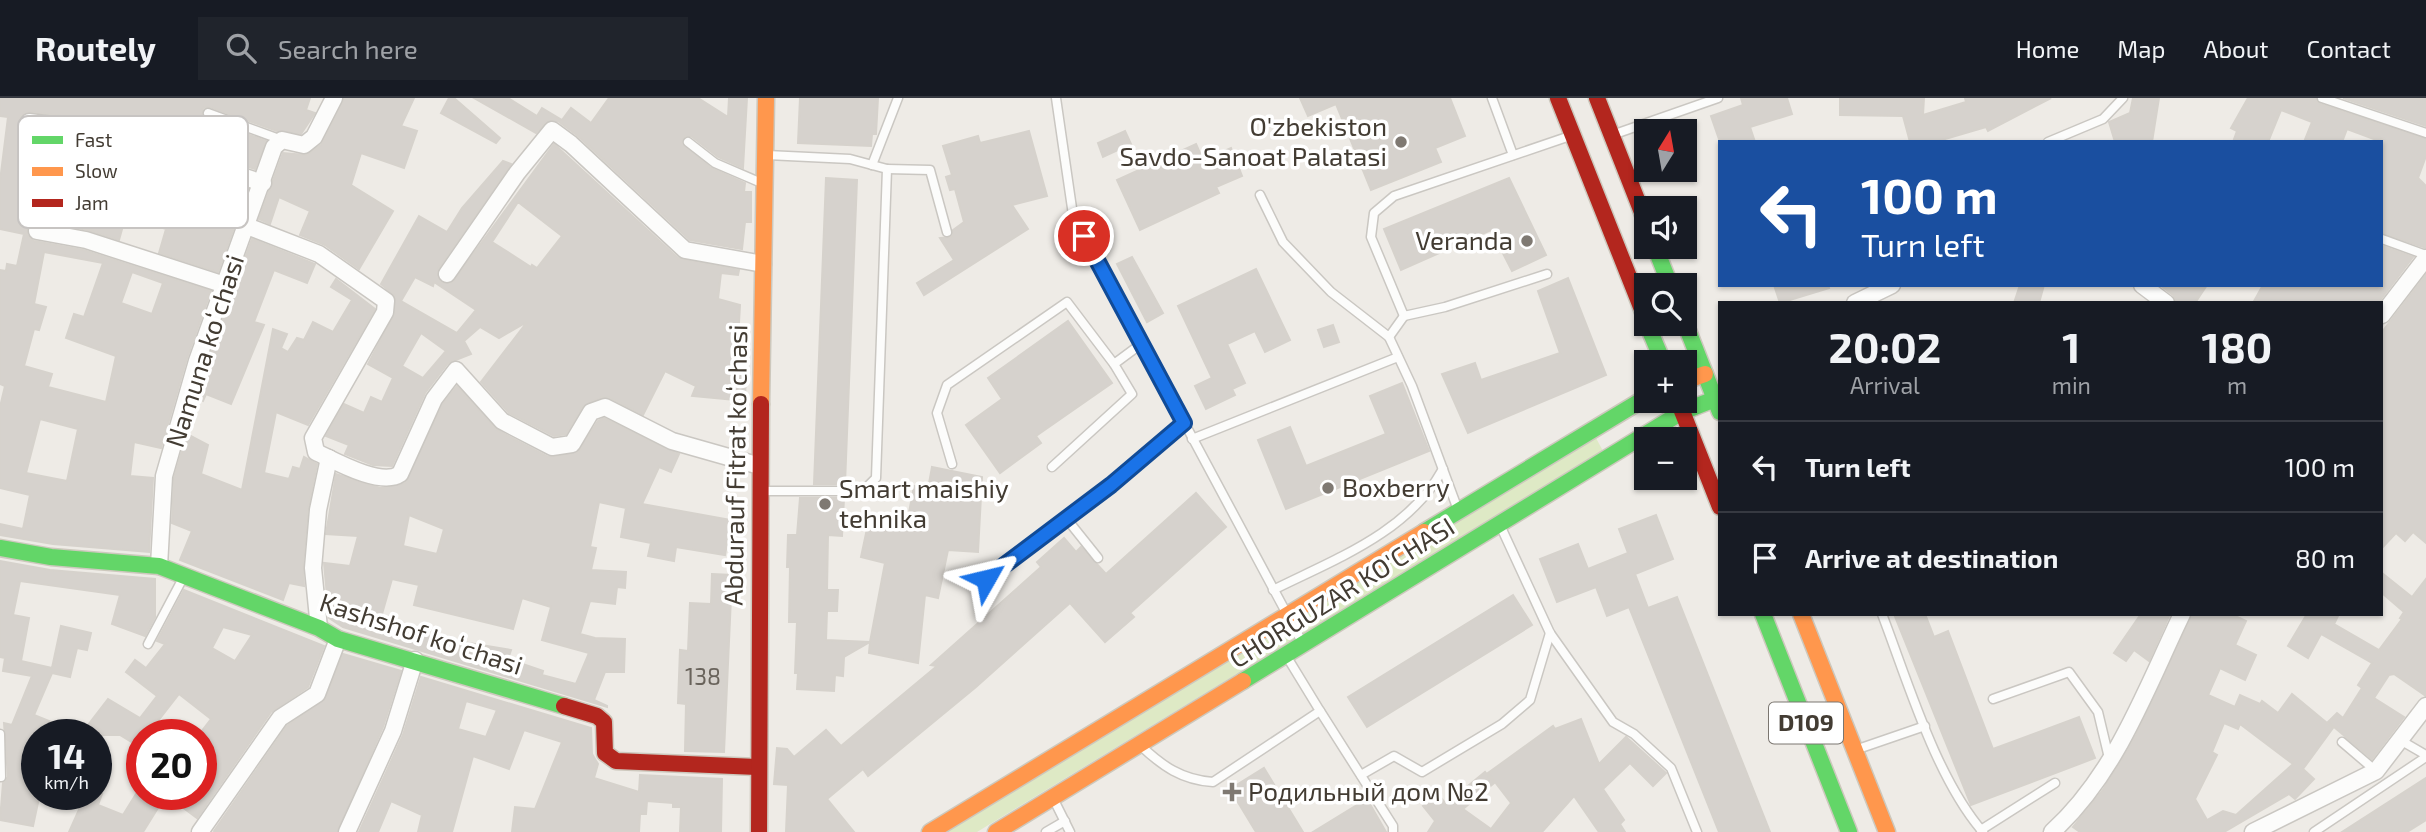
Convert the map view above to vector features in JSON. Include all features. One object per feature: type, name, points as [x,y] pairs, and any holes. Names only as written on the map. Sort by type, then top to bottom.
[{"type":"main road","name":"Abdurauf Fitrat koʻchasi","points":[[759,832],[757,766],[762,264],[767,185],[766,98]]},
{"type":"main road","points":[[1558,98],[1634,290]]},
{"type":"main road","points":[[1597,98],[1635,196]]},
{"type":"main road","points":[[1693,336],[1713,370],[1718,405]]},
{"type":"main road","name":"CHORGUZAR KO'CHASI","points":[[930,832],[1634,405]]},
{"type":"main road","name":"CHORGUZAR KO'CHASI","points":[[1697,406],[1718,405]]},
{"type":"main road","name":"CHORGUZAR KO'CHASI","points":[[996,832],[1500,525],[1671,413]]},
{"type":"main road","points":[[1682,413],[1718,502]]},
{"type":"main road","name":"Kashshof koʻchasi","points":[[0,548],[51,557],[159,566],[319,628],[338,639],[597,716],[604,722],[605,753],[616,761],[757,766]]},
{"type":"main road","name":"D109","points":[[1764,616],[1849,832]]},
{"type":"main road","name":"D109","points":[[1802,616],[1887,832]]},
{"type":"street","points":[[282,140],[304,145],[314,137],[334,98]]},
{"type":"street","points":[[447,274],[517,173],[552,130],[571,144],[685,250],[762,264]]},
{"type":"street","name":"Namuna koʻchasi","points":[[248,223],[274,147],[282,140]]},
{"type":"street","points":[[248,178],[263,183]]},
{"type":"street","points":[[248,226],[319,254],[386,301],[386,312],[313,438],[316,452],[354,470],[389,479],[400,474],[434,399],[456,370],[502,421],[552,447],[572,444],[591,412],[605,407],[672,440],[760,466]]},
{"type":"street","name":"Namuna koʻchasi","points":[[159,566],[164,476],[197,361],[246,228]]},
{"type":"street","points":[[37,231],[86,240],[225,285]]},
{"type":"street","points":[[2383,314],[2426,257]]},
{"type":"street","points":[[1859,301],[1888,287]]},
{"type":"street","points":[[2144,287],[2163,301]]},
{"type":"street","points":[[319,628],[313,568],[318,510],[329,458]]},
{"type":"street","points":[[2052,832],[2070,816],[2111,764],[2181,616]]},
{"type":"street","points":[[200,832],[280,718],[289,709],[317,695],[338,639]]},
{"type":"street","points":[[346,832],[393,731],[415,660]]},
{"type":"street","points":[[2253,832],[2376,771],[2426,706]]},
{"type":"lane","points":[[872,165],[898,98]]},
{"type":"lane","points":[[1056,98],[1073,215],[1304,646]]},
{"type":"lane","points":[[1492,98],[1513,155]]},
{"type":"lane","points":[[1611,135],[1718,98]]},
{"type":"lane","points":[[2053,140],[2103,118],[2123,98]]},
{"type":"lane","points":[[2322,98],[2426,133]]},
{"type":"lane","points":[[208,113],[216,116]]},
{"type":"lane","points":[[248,128],[282,140]]},
{"type":"lane","points":[[1404,316],[1371,237],[1374,213],[1394,196],[1573,135]]},
{"type":"lane","points":[[688,142],[715,163],[767,185]]},
{"type":"lane","points":[[767,155],[850,159],[887,169],[930,170],[947,232]]},
{"type":"lane","points":[[760,491],[863,491],[876,478],[887,169]]},
{"type":"lane","points":[[1260,195],[1283,242],[1331,292],[1389,337],[1459,513]]},
{"type":"lane","points":[[2383,239],[2426,257]]},
{"type":"lane","points":[[1389,337],[1404,316],[1445,307],[1547,274]]},
{"type":"lane","points":[[952,464],[937,413],[947,385],[1067,302],[1114,364],[1132,394],[1052,467]]},
{"type":"lane","points":[[1114,364],[1141,344]]},
{"type":"lane","points":[[1192,439],[1398,357]]},
{"type":"lane","points":[[986,579],[1184,423]]},
{"type":"lane","points":[[1273,590],[1372,541],[1420,505],[1443,469]]},
{"type":"lane","points":[[1066,518],[1098,558]]},
{"type":"lane","points":[[1500,525],[1550,634],[1613,722],[1634,734],[1671,768],[1697,832]]},
{"type":"lane","points":[[148,644],[184,576]]},
{"type":"lane","points":[[1883,616],[1925,726],[1968,816],[1982,831],[2055,783]]},
{"type":"lane","points":[[1361,775],[1394,756],[1422,772],[1502,724],[1530,700],[1550,634]]},
{"type":"lane","points":[[1287,657],[1393,826],[1393,832]]},
{"type":"lane","points":[[1993,699],[2069,672],[2098,712],[2111,764]]},
{"type":"lane","points":[[1140,745],[1161,766],[1193,781],[1213,782],[1321,711]]},
{"type":"lane","points":[[1855,751],[1925,726]]},
{"type":"lane","points":[[0,734],[1,777]]},
{"type":"lane","points":[[2314,832],[2426,756],[2400,740]]},
{"type":"lane","points":[[2342,742],[2376,771]]},
{"type":"lane","points":[[1053,798],[1070,832]]},
{"type":"lane","points":[[1046,832],[1065,821]]},
{"type":"green space","points":[[1596,438],[1603,451],[977,832],[944,832]]},
{"type":"building","points":[[0,98],[310,98],[306,110],[315,113],[301,134],[277,131],[248,121],[248,116],[235,116],[210,107],[203,108],[203,116],[62,116],[30,112],[18,116],[18,228],[27,228],[27,235],[34,241],[83,250],[211,291],[187,358],[161,448],[134,442],[130,476],[153,478],[149,552],[53,544],[0,535],[0,524],[23,529],[30,495],[0,488],[0,407],[5,386],[0,384],[0,270],[6,271],[7,264],[17,266],[24,234],[0,229],[0,181],[8,117],[0,116]],"holes":[[[44,252],[103,263],[84,317],[74,314],[66,338],[116,356],[106,402],[48,387],[52,374],[24,366],[34,329],[39,330],[46,307],[34,304]],[[132,272],[163,283],[152,314],[121,303]],[[40,419],[78,429],[67,481],[26,473]]]},
{"type":"building","points":[[344,98],[414,98],[401,126],[417,131],[404,168],[361,153],[351,185],[393,211],[359,269],[325,245],[300,235],[310,211],[279,197],[270,224],[259,219],[283,153],[306,155],[321,145]]},
{"type":"building","points":[[449,98],[454,98],[500,138],[496,143],[441,113]]},
{"type":"building","points":[[474,98],[508,98],[537,116],[542,108],[562,120],[571,108],[591,123],[609,98],[698,98],[728,117],[729,98],[747,98],[743,168],[718,157],[691,136],[685,136],[682,142],[711,168],[745,183],[744,192],[751,192],[751,222],[745,222],[742,249],[690,240],[578,136],[558,121],[548,121],[536,133]]},
{"type":"building","points":[[800,98],[878,98],[876,134],[872,134],[871,146],[798,143]]},
{"type":"building","name":"O'zbekiston Savdo-Sanoat Palatasi","points":[[1300,98],[1450,98],[1465,136],[1435,148],[1441,162],[1371,190],[1336,104],[1308,116]]},
{"type":"building","points":[[1741,98],[1787,98],[1792,114],[1750,127],[1754,140],[1719,140],[1711,116],[1743,105]]},
{"type":"building","points":[[1840,98],[1924,98],[1923,115],[1966,102],[1965,98],[2051,98],[1988,131],[1986,127],[1942,140],[1909,140],[1903,116],[1840,115]]},
{"type":"building","points":[[2133,98],[2159,98],[2152,140],[2114,140],[2109,122],[2130,113]]},
{"type":"building","points":[[2248,98],[2316,98],[2320,104],[2426,139],[2426,156],[2418,178],[2426,186],[2426,248],[2383,233],[2383,140],[2347,129],[2343,140],[2305,140],[2312,122],[2281,110],[2269,140],[2234,140],[2237,131],[2231,128]]},
{"type":"building","points":[[2343,98],[2426,98],[2426,126]]},
{"type":"building","points":[[1029,131],[1047,196],[1012,205],[1028,229],[924,295],[917,283],[954,260],[940,238],[951,237],[953,230],[964,222],[955,189],[950,190],[946,177],[952,175],[943,146],[978,136],[980,143]]},
{"type":"building","points":[[1125,131],[1131,144],[1103,157],[1098,143]]},
{"type":"building","points":[[248,135],[266,141],[255,169],[248,167]]},
{"type":"building","points":[[554,144],[678,258],[739,270],[738,275],[721,273],[718,299],[740,305],[738,340],[747,340],[745,401],[692,396],[696,386],[665,371],[643,415],[610,398],[602,397],[583,406],[566,434],[554,436],[509,413],[481,382],[527,322],[499,338],[480,327],[464,341],[471,354],[448,363],[425,393],[392,466],[373,465],[345,454],[349,445],[326,436],[344,404],[364,413],[371,397],[382,402],[393,378],[368,364],[395,313],[395,296],[381,284],[419,216],[447,232],[462,208],[503,161],[511,164],[438,269],[441,282],[452,283]],"holes":[[[518,202],[562,236],[537,268],[532,265],[531,267],[492,242]],[[415,277],[433,286],[434,282],[476,310],[457,333],[401,301]],[[421,333],[446,351],[423,378],[402,366]]]},
{"type":"building","points":[[1196,144],[1203,160],[1231,148],[1242,176],[1216,187],[1219,193],[1140,230],[1117,180]]},
{"type":"building","points":[[826,178],[857,180],[845,484],[814,484]]},
{"type":"building","points":[[1509,178],[1546,255],[1512,271],[1491,230],[1401,270],[1384,229]]},
{"type":"building","points":[[77,228],[122,228],[119,240]]},
{"type":"building","points":[[163,228],[234,228],[218,272],[159,253],[166,229]]},
{"type":"building","points":[[252,239],[315,264],[307,283],[274,270],[254,322],[264,325],[231,404],[206,394],[203,401],[197,398],[207,364]]},
{"type":"building","points":[[2383,246],[2413,257],[2380,301],[2254,301],[2262,287],[2383,287]]},
{"type":"building","points":[[1132,257],[1163,313],[1147,322],[1117,264]]},
{"type":"building","points":[[1256,269],[1290,340],[1265,352],[1255,331],[1227,344],[1245,383],[1232,389],[1235,395],[1206,409],[1195,386],[1212,378],[1178,306]]},
{"type":"building","points":[[2426,275],[2426,543],[2413,532],[2405,541],[2396,533],[2383,547],[2383,331]]},
{"type":"building","points":[[1568,278],[1606,375],[1468,433],[1442,374],[1475,363],[1481,380],[1560,353],[1538,291]]},
{"type":"building","points":[[336,279],[375,309],[308,425],[276,412],[264,473],[289,479],[293,467],[300,469],[304,457],[317,464],[308,509],[304,586],[289,583],[283,600],[180,560],[192,531],[172,523],[174,478],[187,434],[208,445],[201,474],[242,490],[273,329],[287,334],[281,348],[288,352],[297,338],[304,340],[313,322],[333,332],[352,300],[331,287]]},
{"type":"building","points":[[1775,287],[1829,288],[1787,301],[1779,301]]},
{"type":"building","points":[[2019,287],[2043,287],[2040,301],[2015,301]]},
{"type":"building","points":[[2163,287],[2206,287],[2196,301],[2175,301],[2173,295]]},
{"type":"building","points":[[1068,321],[1112,383],[1036,436],[1041,443],[1000,473],[966,425],[1002,399],[988,378]]},
{"type":"building","points":[[1333,325],[1339,342],[1324,347],[1318,330]]},
{"type":"building","points":[[1402,383],[1429,451],[1286,509],[1258,440],[1290,427],[1306,466],[1386,434],[1370,396]]},
{"type":"building","points":[[457,386],[497,430],[548,457],[578,452],[598,421],[604,418],[679,454],[671,472],[659,467],[642,504],[731,520],[725,555],[676,547],[674,561],[648,556],[651,543],[621,537],[626,508],[599,502],[590,547],[596,548],[591,570],[626,572],[625,588],[617,587],[615,604],[590,601],[580,634],[595,638],[625,639],[624,672],[605,672],[594,700],[607,707],[343,627],[329,618],[324,563],[350,566],[358,536],[326,534],[336,474],[380,488],[405,483],[443,404]],"holes":[[[409,515],[444,529],[437,554],[403,546]],[[392,579],[419,585],[414,605],[513,629],[522,598],[551,607],[542,640],[589,653],[576,684],[542,675],[543,671],[508,659],[511,650],[378,628]]]},
{"type":"building","points":[[932,467],[982,477],[978,552],[948,550],[938,598],[925,595],[918,663],[869,653],[885,563],[861,557],[868,524],[887,529],[889,523],[900,526],[902,516],[908,518],[914,486],[928,489]]},
{"type":"building","points":[[1196,493],[1226,527],[1130,613],[1134,617],[1105,642],[1070,603],[976,687],[868,776],[863,769],[827,799],[854,832],[786,832],[788,785],[774,784],[777,748],[787,749],[794,757],[826,730],[841,746],[937,666],[931,665],[1041,567],[1037,562],[1064,538],[1076,552],[1081,547],[1106,574]]},
{"type":"building","points":[[800,498],[844,498],[842,536],[828,535],[827,590],[838,590],[837,611],[827,611],[826,640],[870,642],[844,657],[843,676],[835,675],[834,691],[797,689],[797,622],[789,622],[790,567],[787,567],[788,535],[797,535]]},
{"type":"building","points":[[1656,515],[1673,559],[1635,574],[1648,608],[1677,597],[1770,832],[1719,832],[1629,607],[1607,616],[1596,587],[1557,602],[1540,559],[1578,544],[1588,569],[1628,553],[1619,529]]},
{"type":"building","points":[[0,561],[50,570],[155,579],[155,617],[145,636],[112,624],[120,595],[20,581],[13,615],[29,618],[21,661],[52,668],[61,626],[91,633],[87,650],[77,648],[70,677],[52,673],[34,715],[44,719],[21,719],[21,810],[36,810],[33,826],[0,820],[3,783],[8,777],[4,723],[12,725],[32,676],[3,671],[5,658],[0,657]]},
{"type":"building","points":[[712,574],[732,575],[724,752],[685,751],[686,704],[678,703],[680,650],[688,651],[690,603],[711,604]]},
{"type":"building","points":[[2383,574],[2412,597],[2426,579],[2426,696],[2394,674],[2389,675],[2374,698],[2404,717],[2372,759],[2328,722],[2337,713],[2343,718],[2362,688],[2358,685],[2372,663],[2321,634],[2308,658],[2288,646],[2306,616],[2338,616],[2334,624],[2379,650],[2402,619],[2400,618],[2404,612],[2383,594]]},
{"type":"building","points":[[184,590],[324,646],[308,687],[271,712],[217,789],[217,719],[211,719],[179,694],[159,719],[126,719],[126,739],[112,735],[112,719],[93,719],[108,699],[140,718],[157,696],[126,672],[135,660],[146,668],[165,644],[157,641]],"holes":[[[223,627],[252,635],[235,661],[212,648]]]},
{"type":"building","points":[[1513,595],[1532,625],[1367,727],[1348,697]]},
{"type":"building","points":[[1895,616],[1926,616],[1934,637],[1948,631],[1993,749],[2079,717],[2095,758],[1971,805]]},
{"type":"building","points":[[2140,616],[2169,616],[2149,661],[2134,650],[2126,661],[2114,653]]},
{"type":"building","points":[[2191,616],[2235,616],[2246,621],[2235,645],[2256,655],[2245,680],[2220,668],[2208,695],[2235,707],[2240,695],[2260,704],[2262,701],[2278,713],[2292,694],[2333,728],[2303,769],[2314,779],[2295,799],[2289,794],[2224,832],[2080,832],[2073,827],[2103,790],[2136,735]],"holes":[[[2224,723],[2238,729],[2240,724],[2293,764],[2236,815],[2223,811],[2207,820],[2195,799],[2217,755],[2212,752]]]},
{"type":"building","points":[[343,654],[401,671],[383,727],[337,832],[214,831],[287,726],[326,698]]},
{"type":"building","points":[[421,677],[591,728],[592,754],[598,764],[594,778],[639,792],[640,775],[722,779],[721,832],[680,832],[681,807],[673,807],[673,803],[647,801],[646,814],[640,814],[639,832],[512,832],[515,807],[535,809],[562,742],[524,730],[509,769],[473,756],[452,832],[418,832],[422,815],[391,801],[378,832],[359,832],[403,735]],"holes":[[[466,701],[497,710],[486,737],[458,729]]]},
{"type":"building","points":[[1581,719],[1599,764],[1626,737],[1666,773],[1653,786],[1630,763],[1603,789],[1624,820],[1620,824],[1625,832],[1599,832],[1574,796],[1542,832],[1428,832],[1435,821],[1423,806],[1438,794],[1446,804],[1485,772],[1494,783],[1463,809],[1491,829],[1511,803],[1488,773],[1553,726],[1555,729]]},
{"type":"building","points":[[1264,768],[1303,832],[1256,832],[1230,789]]},
{"type":"building","points":[[2426,778],[2426,820],[2407,832],[2342,832]]},
{"type":"building","points":[[1367,799],[1386,832],[1313,832]]},
{"type":"building","points":[[79,810],[110,810],[123,815],[126,810],[157,810],[143,832],[69,832]]},
{"type":"building","points":[[186,810],[203,810],[197,818]]},
{"type":"traffic: fast","points":[[1660,259],[1665,273]]},
{"type":"traffic: fast","points":[[1652,336],[1658,350]]},
{"type":"traffic: fast","points":[[1690,336],[1718,407]]},
{"type":"traffic: fast","points":[[1243,681],[1682,412],[1715,399]]},
{"type":"traffic: fast","points":[[1424,532],[1634,405]]},
{"type":"traffic: fast","points":[[0,548],[51,557],[159,566],[319,628],[338,639],[564,706]]},
{"type":"traffic: fast","points":[[1764,616],[1849,832]]},
{"type":"traffic: slow","points":[[761,404],[766,98]]},
{"type":"traffic: slow","points":[[1697,377],[1705,374]]},
{"type":"traffic: slow","points":[[930,832],[1424,532]]},
{"type":"traffic: slow","points":[[1802,616],[1887,832]]},
{"type":"traffic: slow","points":[[996,832],[1243,681]]},
{"type":"traffic: jam","points":[[1558,98],[1634,289]]},
{"type":"traffic: jam","points":[[1597,98],[1636,196]]},
{"type":"traffic: jam","points":[[759,832],[761,404]]},
{"type":"traffic: jam","points":[[1683,413],[1718,502]]},
{"type":"traffic: jam","points":[[564,706],[597,716],[604,722],[605,753],[616,761],[757,767]]},
{"type":"place","name":"O'zbekiston Savdo-Sanoat Palatasi","points":[[1401,142]]},
{"type":"place","name":"Veranda","points":[[1527,241]]},
{"type":"place","name":"Boxberry","points":[[1328,488]]},
{"type":"place","name":"Smart maishiy tehnika","points":[[825,504]]},
{"type":"place","name":"Родильный дом №2","points":[[1232,792]]},
{"type":"route","points":[[986,579],[1111,485],[1184,423],[1084,236]]}]
